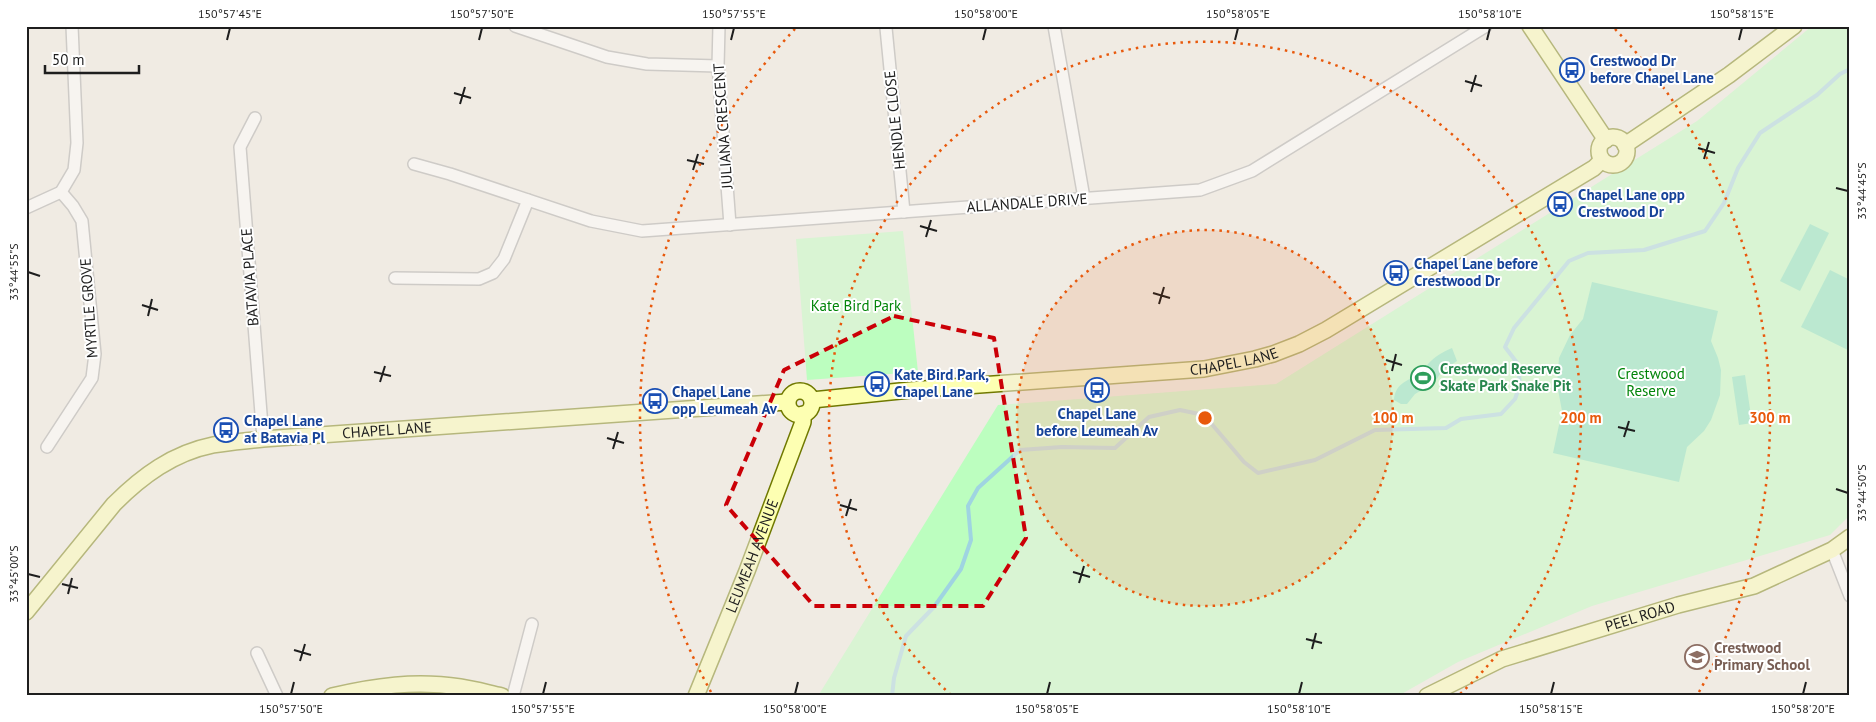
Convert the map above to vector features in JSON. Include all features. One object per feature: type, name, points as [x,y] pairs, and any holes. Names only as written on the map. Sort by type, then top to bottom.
[{"type":"main road","points":[[1530,26],[1606,140]]},
{"type":"main road","points":[[1625,144],[1729,75],[1794,26]]},
{"type":"main road","points":[[1617,138],[1625,144],[1627,156],[1621,163],[1612,165],[1602,160],[1600,149],[1606,140],[1617,138]]},
{"type":"main road","name":"CHAPEL LANE","points":[[812,400],[910,390],[1204,369],[1255,359],[1299,344],[1326,330],[1594,168],[1602,160]]},
{"type":"main road","points":[[799,390],[807,393],[812,400],[810,409],[803,414],[794,414],[787,402],[791,394],[799,390]]},
{"type":"main road","name":"CHAPEL LANE","points":[[26,612],[114,504],[155,469],[193,450],[212,445],[263,439],[787,402]]},
{"type":"main road","name":"LEUMEAH AVENUE","points":[[696,696],[747,571],[803,422],[803,414]]},
{"type":"main road","name":"PEEL ROAD","points":[[1427,696],[1502,659],[1678,605],[1754,586],[1832,550],[1850,537]]},
{"type":"main road","points":[[332,696],[392,684],[426,684],[460,687],[502,696]]},
{"type":"street","points":[[26,208],[61,192],[74,170],[77,143],[72,26]]},
{"type":"street","points":[[515,26],[607,57],[647,64],[718,66]]},
{"type":"street","name":"JULIANA CRESCENT","points":[[719,26],[718,66],[730,225]]},
{"type":"street","points":[[1054,26],[1084,198]]},
{"type":"street","name":"ALLANDALE DRIVE","points":[[414,164],[450,174],[591,221],[642,231],[1200,190],[1252,171],[1486,26]]},
{"type":"street","name":"HENDLE CLOSE","points":[[886,28],[904,212]]},
{"type":"street","name":"BATAVIA PLACE","points":[[254,118],[240,147],[263,439]]},
{"type":"street","name":"MYRTLE GROVE","points":[[47,447],[92,378],[95,354],[82,221],[73,206],[61,192]]},
{"type":"street","points":[[395,278],[479,279],[493,273],[504,258],[528,200]]},
{"type":"street","points":[[1832,550],[1850,596]]},
{"type":"street","points":[[513,696],[532,624]]},
{"type":"street","points":[[257,653],[278,696]]},
{"type":"highlighted area","points":[[894,316],[994,338],[1026,538],[983,606],[814,606],[726,505],[784,370]]},
{"type":"green space","name":"Crestwood Reserve","points":[[1812,26],[1850,26],[1850,515],[1830,535],[1592,606],[1458,662],[1398,696],[818,696],[998,405],[1276,384],[1697,121]]},
{"type":"green space","points":[[1810,224],[1829,233],[1800,291],[1780,281]]},
{"type":"green space","name":"Kate Bird Park","points":[[903,231],[918,372],[807,380],[796,239]]},
{"type":"green space","points":[[1830,270],[1850,280],[1850,351],[1801,327]]},
{"type":"green space","points":[[1592,282],[1718,311],[1711,341],[1721,370],[1720,395],[1711,420],[1704,431],[1687,447],[1679,482],[1553,453],[1562,411],[1557,384],[1559,358],[1570,335],[1583,319]]},
{"type":"green space","name":"Crestwood Reserve Skate Park Snake Pit","points":[[1452,348],[1457,361],[1442,371],[1434,383],[1415,394],[1407,404],[1401,404],[1394,400],[1400,386],[1422,372],[1436,356]]},
{"type":"green space","points":[[1745,375],[1752,423],[1739,425],[1732,377]]},
{"type":"waterway","points":[[892,696],[894,678],[906,636],[934,607],[961,569],[971,540],[968,506],[978,488],[1020,450],[1062,447],[1115,448],[1149,417],[1180,410],[1204,415],[1244,462],[1258,473],[1315,460],[1375,430],[1446,428],[1461,419],[1501,414],[1515,399],[1520,385],[1518,364],[1505,347],[1514,328],[1569,261],[1588,253],[1644,250],[1705,231],[1724,203],[1738,168],[1760,133],[1817,95],[1840,74],[1850,69]]},
{"type":"place","name":"Crestwood Dr before Chapel Lane","points":[[1572,70]]},
{"type":"place","name":"Chapel Lane opp Crestwood Dr","points":[[1560,204]]},
{"type":"place","name":"Chapel Lane before Crestwood Dr","points":[[1396,273]]},
{"type":"place","name":"Crestwood Reserve Skate Park Snake Pit","points":[[1423,378]]},
{"type":"place","name":"Kate Bird Park, Chapel Lane","points":[[877,384]]},
{"type":"place","name":"Chapel Lane before Leumeah Av","points":[[1097,390]]},
{"type":"place","name":"Chapel Lane opp Leumeah Av","points":[[655,401]]},
{"type":"place","name":"Chapel Lane at Batavia Pl","points":[[226,430]]},
{"type":"place","name":"Crestwood Primary School","points":[[1697,657]]}]
